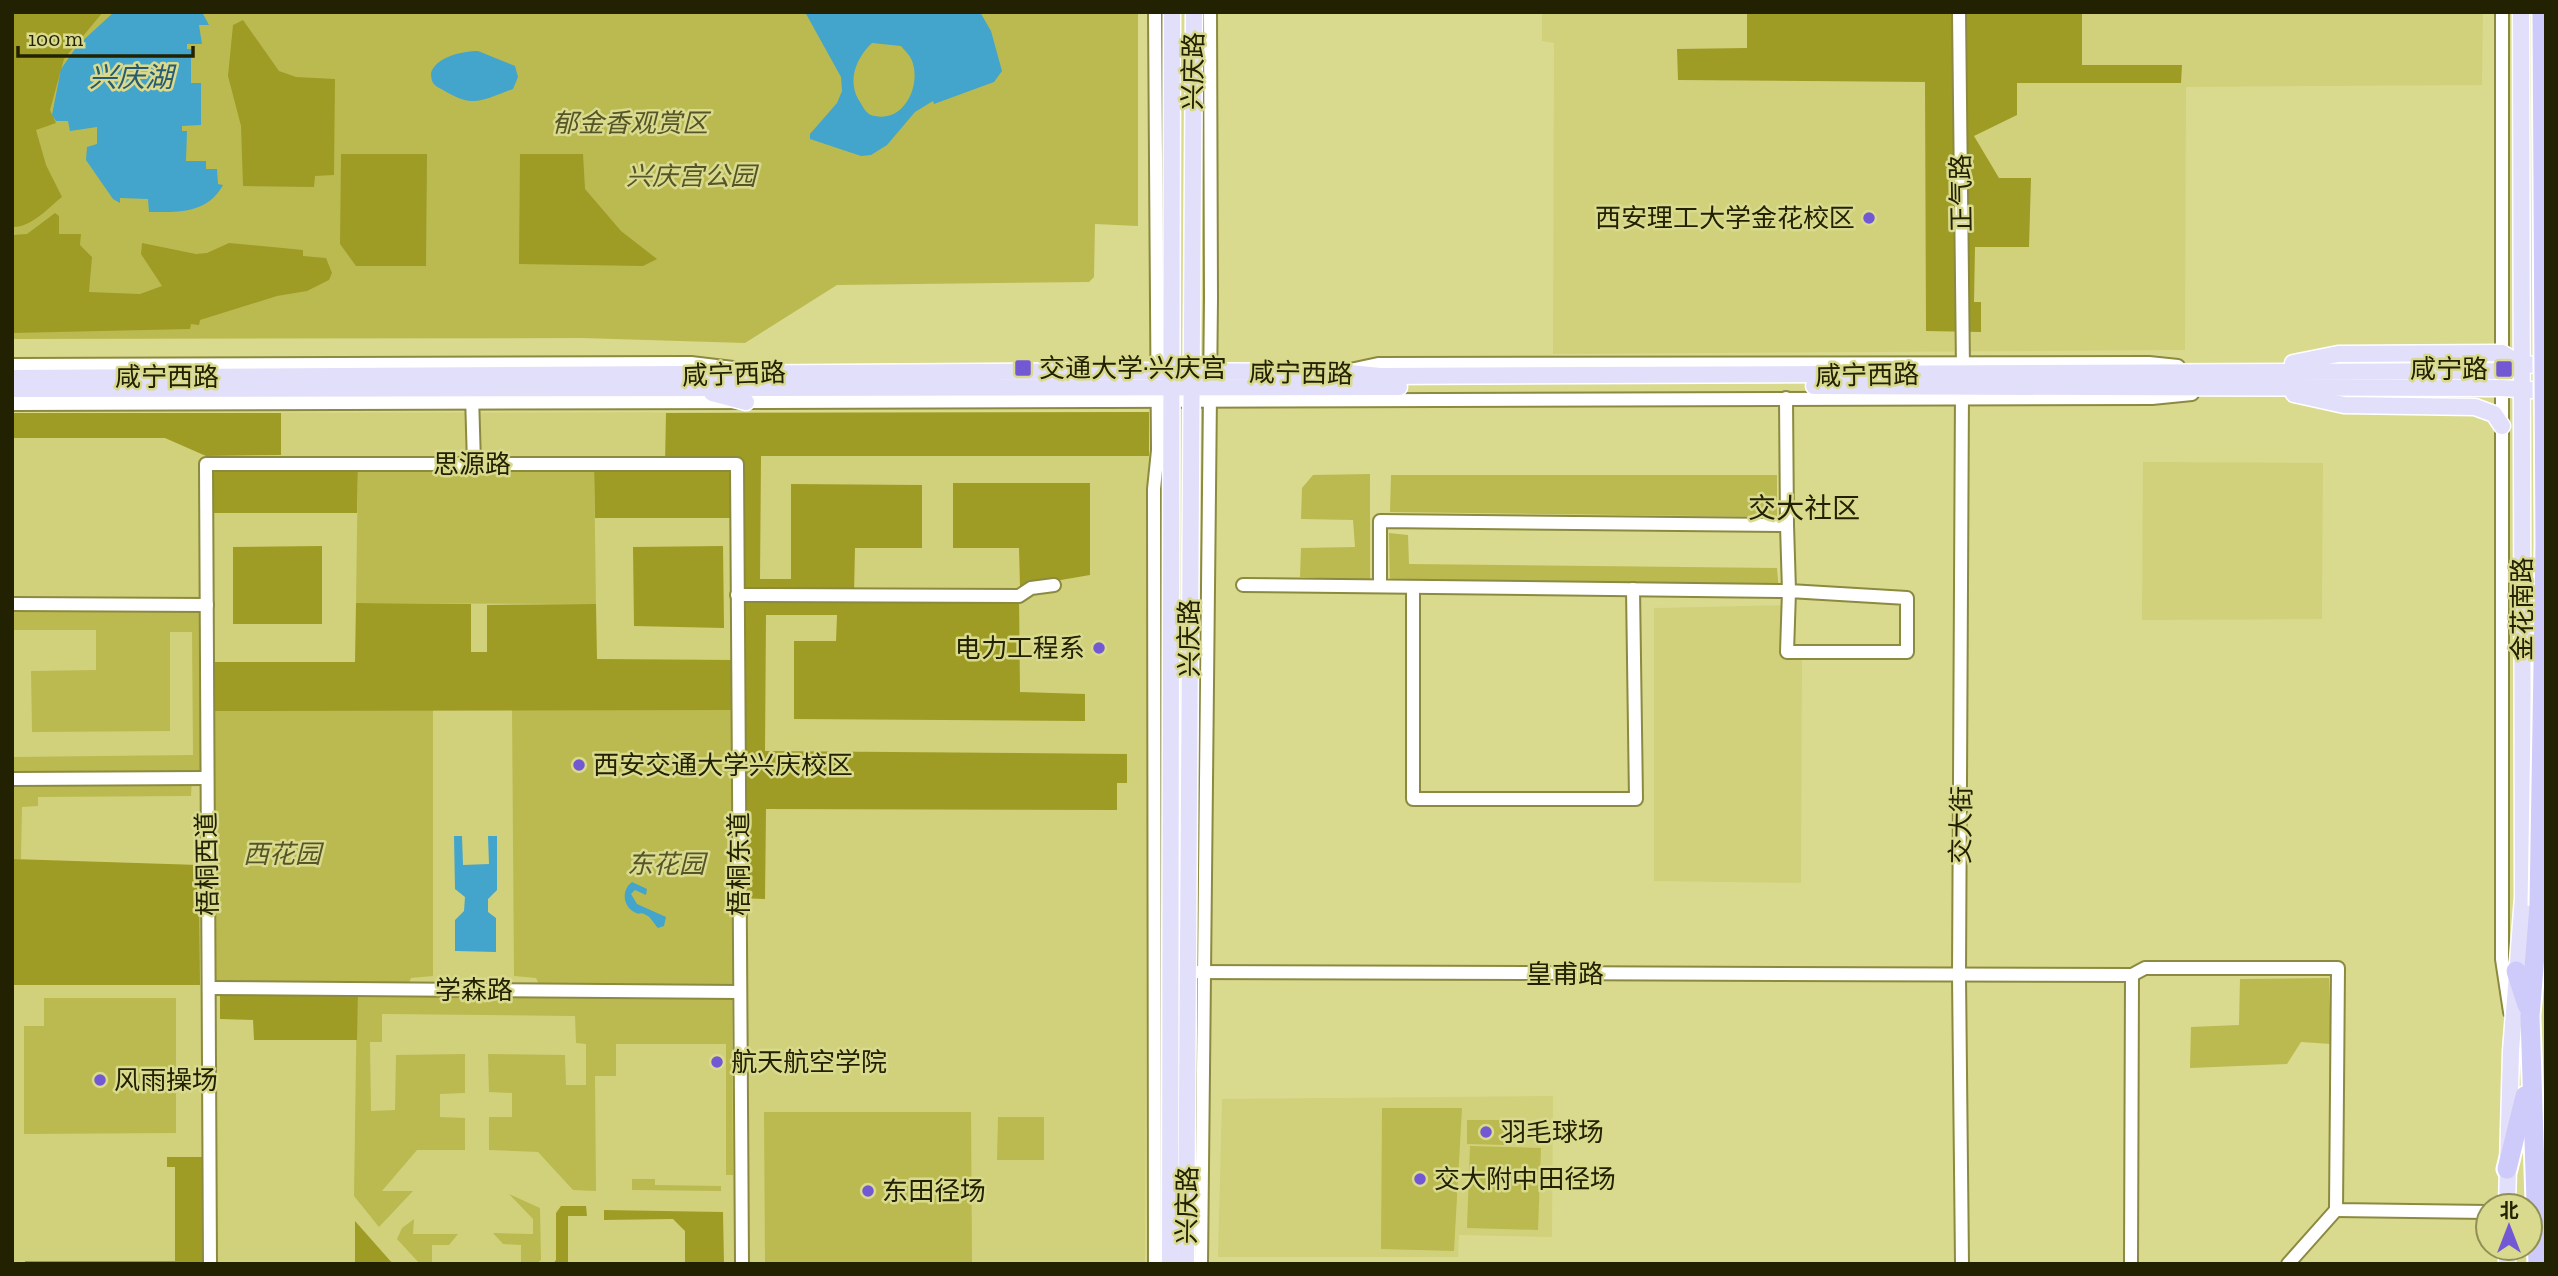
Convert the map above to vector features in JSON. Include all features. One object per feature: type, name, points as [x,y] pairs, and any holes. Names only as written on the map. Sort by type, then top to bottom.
[{"type":"highway","points":[[2538,1264],[2530,1016],[2539,906],[2544,544],[2542,12]]},
{"type":"highway","points":[[2516,971],[2530,1016]]},
{"type":"highway","points":[[2507,1170],[2531,1071]]},
{"type":"main road","name":"兴庆路","points":[[1170,1264],[1165,386],[1172,12]]},
{"type":"main road","name":"兴庆路","points":[[1186,1264],[1195,972],[1190,386],[1194,12]]},
{"type":"main road","name":"金花南路","points":[[2507,1192],[2512,1030],[2523,907],[2521,12]]},
{"type":"main road","points":[[2256,370],[2338,354],[2502,353],[2521,365]]},
{"type":"main road","name":"咸宁西路","points":[[12,389],[1210,386],[1962,380],[2217,370],[2502,371],[2521,365],[2546,364]]},
{"type":"main road","name":"咸宁西路","points":[[12,378],[472,389],[775,372],[1165,386]]},
{"type":"main road","name":"咸宁西路","points":[[1210,386],[1339,372],[1380,376],[1962,380],[2231,389],[2522,388],[2546,391]]},
{"type":"main road","points":[[690,387],[746,402]]},
{"type":"main road","points":[[2274,389],[2326,403],[2475,407],[2494,414],[2502,426]]},
{"type":"street","points":[[1155,12],[1165,386],[1154,489],[1155,1264]]},
{"type":"street","points":[[1201,1264],[1195,972],[1210,386],[1210,12]]},
{"type":"street","name":"正气路","points":[[1959,12],[1962,380]]},
{"type":"street","points":[[2502,12],[2502,959],[2512,1030]]},
{"type":"street","points":[[12,365],[691,363],[775,372]]},
{"type":"street","points":[[1210,386],[1786,398],[1962,380]]},
{"type":"street","name":"交大街","points":[[1962,380],[1959,976],[1962,1264]]},
{"type":"street","points":[[12,404],[472,389],[746,402],[1190,386]]},
{"type":"street","points":[[472,389],[474,464]]},
{"type":"street","points":[[1243,585],[1789,591],[1907,598],[1907,652],[1787,652],[1789,591],[1786,398]]},
{"type":"street","name":"思源路","points":[[206,464],[737,464]]},
{"type":"street","name":"梧桐西道","points":[[206,464],[209,1264]]},
{"type":"street","name":"梧桐东道","points":[[737,464],[742,1264]]},
{"type":"street","points":[[1380,586],[1380,521],[1787,525]]},
{"type":"street","points":[[737,595],[1019,596],[1031,588],[1054,585]]},
{"type":"street","points":[[1413,587],[1413,799],[1636,799],[1633,589]]},
{"type":"street","points":[[12,604],[207,605]]},
{"type":"street","points":[[12,779],[206,778]]},
{"type":"street","name":"皇甫路","points":[[1170,972],[1959,976],[2132,975],[2145,968],[2338,968],[2336,1210]]},
{"type":"street","points":[[2131,1264],[2132,975]]},
{"type":"street","name":"学森路","points":[[209,988],[740,992]]},
{"type":"street","points":[[2288,1264],[2336,1210],[2474,1212]]},
{"type":"shaded area","points":[[12,12],[103,12],[64,59],[50,110],[56,123],[36,130],[46,165],[62,197],[32,221],[12,227]]},
{"type":"shaded area","name":"西安理工大学金花校区","points":[[1542,12],[2483,12],[2482,85],[2186,87],[2185,350],[1553,354],[1554,43],[1542,41]]},
{"type":"shaded area","points":[[1747,12],[2082,12],[2082,65],[2182,65],[2181,83],[2017,83],[2017,115],[1974,136],[1999,178],[2031,178],[2029,247],[1975,247],[1974,302],[1981,302],[1981,332],[1926,331],[1925,82],[1678,80],[1677,49],[1747,48]]},
{"type":"shaded area","points":[[243,20],[279,71],[296,77],[335,79],[334,175],[315,176],[314,187],[243,186],[241,126],[228,76],[233,25]]},
{"type":"shaded area","points":[[341,154],[427,154],[426,266],[356,266],[340,244]]},
{"type":"shaded area","points":[[520,154],[583,154],[585,189],[621,231],[657,259],[643,266],[519,264]]},
{"type":"shaded area","points":[[55,213],[59,216],[59,234],[81,234],[80,245],[92,257],[89,292],[140,294],[162,286],[141,254],[142,243],[196,254],[207,253],[229,243],[303,250],[303,256],[326,258],[332,273],[329,280],[307,291],[277,296],[200,320],[199,325],[191,324],[190,329],[12,333],[12,235],[27,234]]},
{"type":"shaded area","name":"西安交通大学兴庆校区","points":[[1149,412],[1145,1264],[12,1264],[12,413]]},
{"type":"shaded area","points":[[1149,412],[1149,456],[761,456],[760,579],[791,579],[791,484],[922,485],[922,548],[855,548],[854,594],[1019,596],[1020,692],[1085,694],[1085,721],[794,719],[794,641],[836,641],[837,615],[766,615],[765,751],[1127,754],[1127,783],[1117,783],[1117,810],[766,809],[765,899],[739,898],[738,710],[207,711],[207,662],[355,662],[356,603],[471,604],[471,652],[487,652],[487,605],[596,604],[597,659],[737,660],[737,518],[595,518],[594,464],[665,464],[666,413]]},
{"type":"shaded area","points":[[12,413],[281,413],[281,455],[206,456],[165,438],[12,438]]},
{"type":"shaded area","points":[[2143,462],[2323,463],[2322,619],[2142,620]]},
{"type":"shaded area","points":[[206,464],[358,464],[357,513],[206,513]]},
{"type":"shaded area","points":[[953,483],[1090,483],[1090,575],[1020,587],[1019,548],[953,548]]},
{"type":"shaded area","points":[[322,546],[322,624],[233,624],[233,547]]},
{"type":"shaded area","points":[[723,546],[724,628],[634,626],[633,547]]},
{"type":"shaded area","points":[[1789,605],[1787,652],[1802,653],[1801,883],[1654,881],[1654,608]]},
{"type":"shaded area","points":[[12,859],[199,865],[200,985],[12,985]]},
{"type":"shaded area","points":[[220,988],[358,990],[357,1040],[254,1040],[253,1020],[220,1019]]},
{"type":"shaded area","points":[[1553,1096],[1552,1237],[1459,1235],[1458,1257],[1218,1257],[1222,1099]]},
{"type":"shaded area","points":[[167,1157],[205,1157],[205,1264],[25,1264],[25,1261],[175,1261],[175,1167],[167,1167]]},
{"type":"shaded area","points":[[561,1206],[586,1206],[587,1216],[568,1216],[568,1264],[553,1264],[556,1260],[556,1213]]},
{"type":"shaded area","points":[[604,1210],[723,1212],[724,1264],[685,1264],[685,1231],[673,1219],[604,1220]]},
{"type":"shaded area","points":[[355,1221],[393,1264],[355,1264]]},
{"type":"green space","name":"兴庆宫公园","points":[[12,12],[1138,12],[1138,226],[1095,224],[1094,277],[1089,282],[837,285],[745,343],[582,338],[12,339]]},
{"type":"green space","points":[[358,464],[594,464],[596,604],[356,603]]},
{"type":"green space","points":[[1370,474],[1370,581],[1300,577],[1301,548],[1355,547],[1353,520],[1301,519],[1302,488],[1313,475]]},
{"type":"green space","points":[[1391,475],[1777,475],[1777,517],[1390,512]]},
{"type":"green space","points":[[1389,533],[1408,535],[1409,564],[1777,568],[1779,591],[1390,586]]},
{"type":"green space","points":[[12,603],[207,605],[203,778],[192,778],[191,796],[38,797],[38,806],[22,807],[21,859],[12,859],[12,757],[193,755],[192,632],[170,632],[170,731],[32,732],[31,671],[96,670],[96,630],[12,630]]},
{"type":"green space","points":[[433,710],[433,976],[411,978],[406,990],[541,989],[536,978],[514,976],[512,710],[737,710],[740,992],[732,992],[733,1175],[726,1175],[726,1044],[616,1044],[616,1076],[595,1076],[596,1191],[573,1190],[538,1152],[489,1150],[489,1117],[512,1117],[512,1093],[489,1092],[488,1054],[565,1055],[566,1085],[586,1085],[586,1044],[576,1043],[575,1016],[382,1014],[382,1042],[370,1042],[371,1111],[395,1110],[396,1055],[465,1054],[465,1093],[440,1094],[440,1117],[465,1118],[465,1150],[417,1150],[382,1191],[413,1191],[379,1227],[354,1196],[357,990],[209,988],[207,711]]},
{"type":"green space","points":[[2329,978],[2331,1044],[2301,1042],[2287,1064],[2190,1068],[2191,1027],[2239,1025],[2240,979]]},
{"type":"green space","name":"风雨操场","points":[[44,998],[176,998],[176,1133],[24,1134],[24,1026],[44,1026]]},
{"type":"green space","name":"交大附中田径场","points":[[1382,1108],[1462,1108],[1454,1251],[1381,1249]]},
{"type":"green space","name":"东田径场","points":[[764,1112],[971,1112],[972,1264],[765,1264]]},
{"type":"green space","points":[[998,1117],[1044,1117],[1044,1160],[997,1160]]},
{"type":"green space","name":"羽毛球场","points":[[1467,1120],[1505,1120],[1505,1145],[1467,1144]]},
{"type":"green space","points":[[1470,1146],[1541,1148],[1538,1230],[1467,1228]]},
{"type":"green space","points":[[632,1179],[655,1179],[655,1185],[721,1186],[721,1191],[632,1190]]},
{"type":"green space","points":[[509,1194],[540,1208],[541,1260],[536,1264],[521,1264],[521,1245],[503,1244],[493,1233],[533,1234],[533,1219]]},
{"type":"green space","points":[[414,1219],[413,1234],[458,1234],[449,1245],[432,1245],[432,1264],[420,1264],[397,1239],[402,1228]]},
{"type":"water","name":"兴庆湖","points":[[114,12],[202,12],[209,25],[199,25],[202,44],[187,44],[187,49],[191,49],[191,83],[201,83],[201,125],[182,126],[182,131],[187,131],[186,161],[206,161],[206,169],[217,169],[218,184],[223,185],[209,201],[200,206],[181,211],[149,212],[148,199],[120,198],[120,203],[113,199],[86,160],[87,147],[97,144],[97,127],[70,131],[68,121],[56,121],[52,115],[61,69],[77,46]]},
{"type":"water","points":[[805,12],[980,12],[991,31],[1002,71],[994,82],[934,104],[933,101],[915,112],[887,145],[871,155],[861,156],[810,139],[810,134],[837,103],[842,91],[841,77]],"holes":[[[872,43],[901,46],[910,57],[915,73],[908,101],[894,114],[870,114],[861,105],[854,87],[857,63]]]},
{"type":"water","points":[[478,51],[515,66],[518,77],[513,89],[471,101],[454,96],[434,84],[431,73],[438,63],[457,54]]},
{"type":"water","points":[[454,836],[462,836],[463,865],[489,864],[488,836],[497,836],[497,890],[488,899],[488,912],[496,918],[496,952],[455,951],[455,920],[464,911],[465,897],[455,889]]},
{"type":"water","points":[[632,882],[647,889],[646,895],[635,890],[631,894],[637,904],[666,917],[664,926],[658,928],[648,916],[634,912],[627,905],[625,893]]},
{"type":"place","name":"西安理工大学金花校区","points":[[1869,218]]},
{"type":"place","name":"交通大学·兴庆宫","points":[[1023,368]]},
{"type":"place","name":"咸宁路","points":[[2504,369]]},
{"type":"place","name":"电力工程系","points":[[1099,648]]},
{"type":"place","name":"西安交通大学兴庆校区","points":[[579,765]]},
{"type":"place","name":"航天航空学院","points":[[717,1062]]},
{"type":"place","name":"风雨操场","points":[[100,1080]]},
{"type":"place","name":"羽毛球场","points":[[1486,1132]]},
{"type":"place","name":"交大附中田径场","points":[[1420,1179]]},
{"type":"place","name":"东田径场","points":[[868,1191]]},
{"type":"district","name":"交大社区","points":[[1804,508]]},
{"type":"park label","name":"郁金香观赏区","points":[[630,123]]},
{"type":"park label","name":"西花园","points":[[282,854]]},
{"type":"park label","name":"东花园","points":[[666,864]]}]
